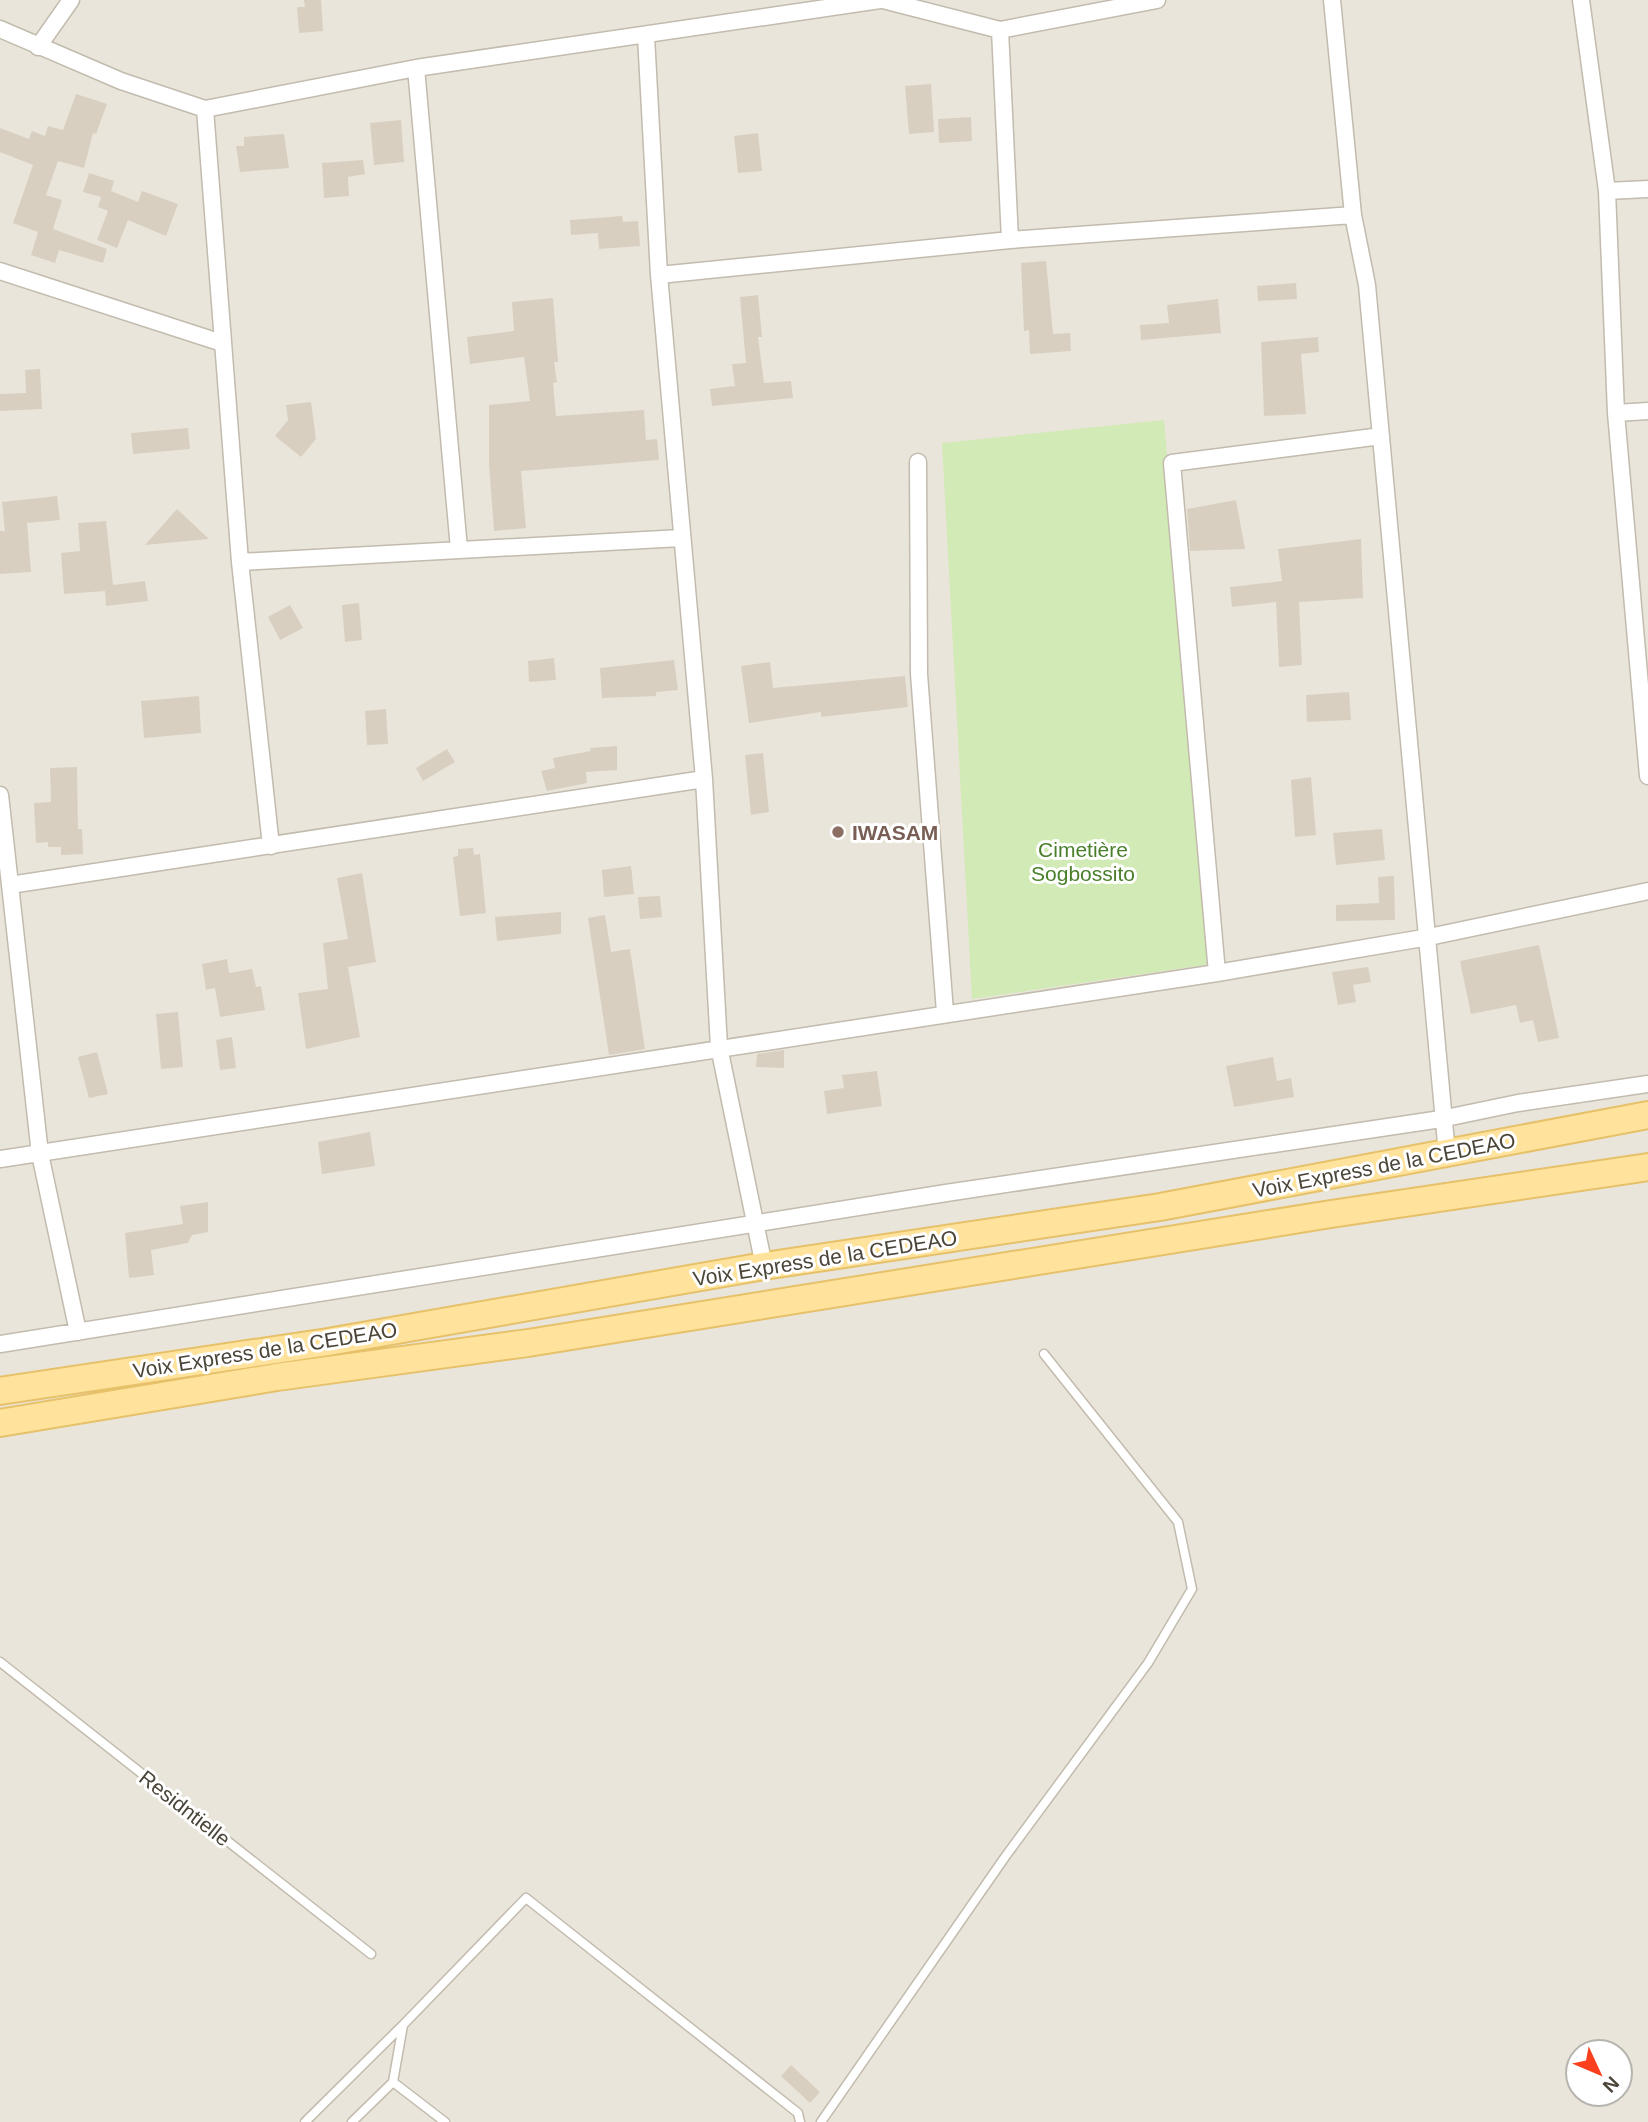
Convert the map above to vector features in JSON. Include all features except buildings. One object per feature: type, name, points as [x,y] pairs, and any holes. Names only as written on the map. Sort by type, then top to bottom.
[{"type":"main road","name":"Voix Express de la CEDEAO","points":[[0,1391],[328,1342],[764,1266],[1160,1207],[1648,1115]]},
{"type":"main road","points":[[0,1423],[277,1377],[528,1343],[1331,1214],[1648,1167]]},
{"type":"main road","points":[[947,1238],[951,1275]]},
{"type":"street","points":[[38,47],[71,0]]},
{"type":"street","points":[[0,29],[121,81],[205,109],[416,68],[881,0],[1000,30],[1140,1],[1157,0]]},
{"type":"street","points":[[1332,0],[1353,215],[1367,285],[1429,937],[1441,1119],[1447,1154]]},
{"type":"street","points":[[1581,0],[1607,191],[1616,413],[1648,776]]},
{"type":"street","points":[[1000,30],[1010,240]]},
{"type":"street","points":[[646,36],[659,275],[704,779],[719,1047],[764,1266]]},
{"type":"street","points":[[416,68],[459,549]]},
{"type":"street","points":[[205,109],[240,562],[271,846]]},
{"type":"street","points":[[1607,191],[1648,189]]},
{"type":"street","points":[[659,275],[1010,240],[1353,215]]},
{"type":"street","points":[[0,271],[222,343]]},
{"type":"street","points":[[1616,413],[1648,411]]},
{"type":"street","points":[[1217,973],[1172,463],[1381,436]]},
{"type":"street","points":[[918,462],[919,674],[946,1012]]},
{"type":"street","points":[[240,562],[681,538]]},
{"type":"street","points":[[10,885],[704,779]]},
{"type":"street","points":[[0,795],[40,1154],[78,1332]]},
{"type":"street","points":[[0,1159],[946,1012],[1217,973],[1429,937],[1648,891]]},
{"type":"street","points":[[0,1344],[946,1193],[1441,1119],[1517,1103],[1648,1084]]},
{"type":"lane","points":[[821,2122],[1004,1857],[1149,1663],[1192,1588],[1178,1522],[1044,1354]]},
{"type":"lane","name":"Residntielle","points":[[0,1662],[371,1954]]},
{"type":"lane","points":[[305,2122],[526,1898],[797,2113],[800,2122]]},
{"type":"lane","points":[[352,2122],[393,2081],[403,2025]]},
{"type":"lane","points":[[393,2081],[445,2122]]},
{"type":"shaded area","points":[[0,0],[1648,0],[1648,2122],[0,2122]]},
{"type":"green space","name":"Cimetière Sogbossito","points":[[1164,420],[1211,964],[972,999],[942,443]]},
{"type":"place","name":"IWASAM","points":[[838,832]]}]
